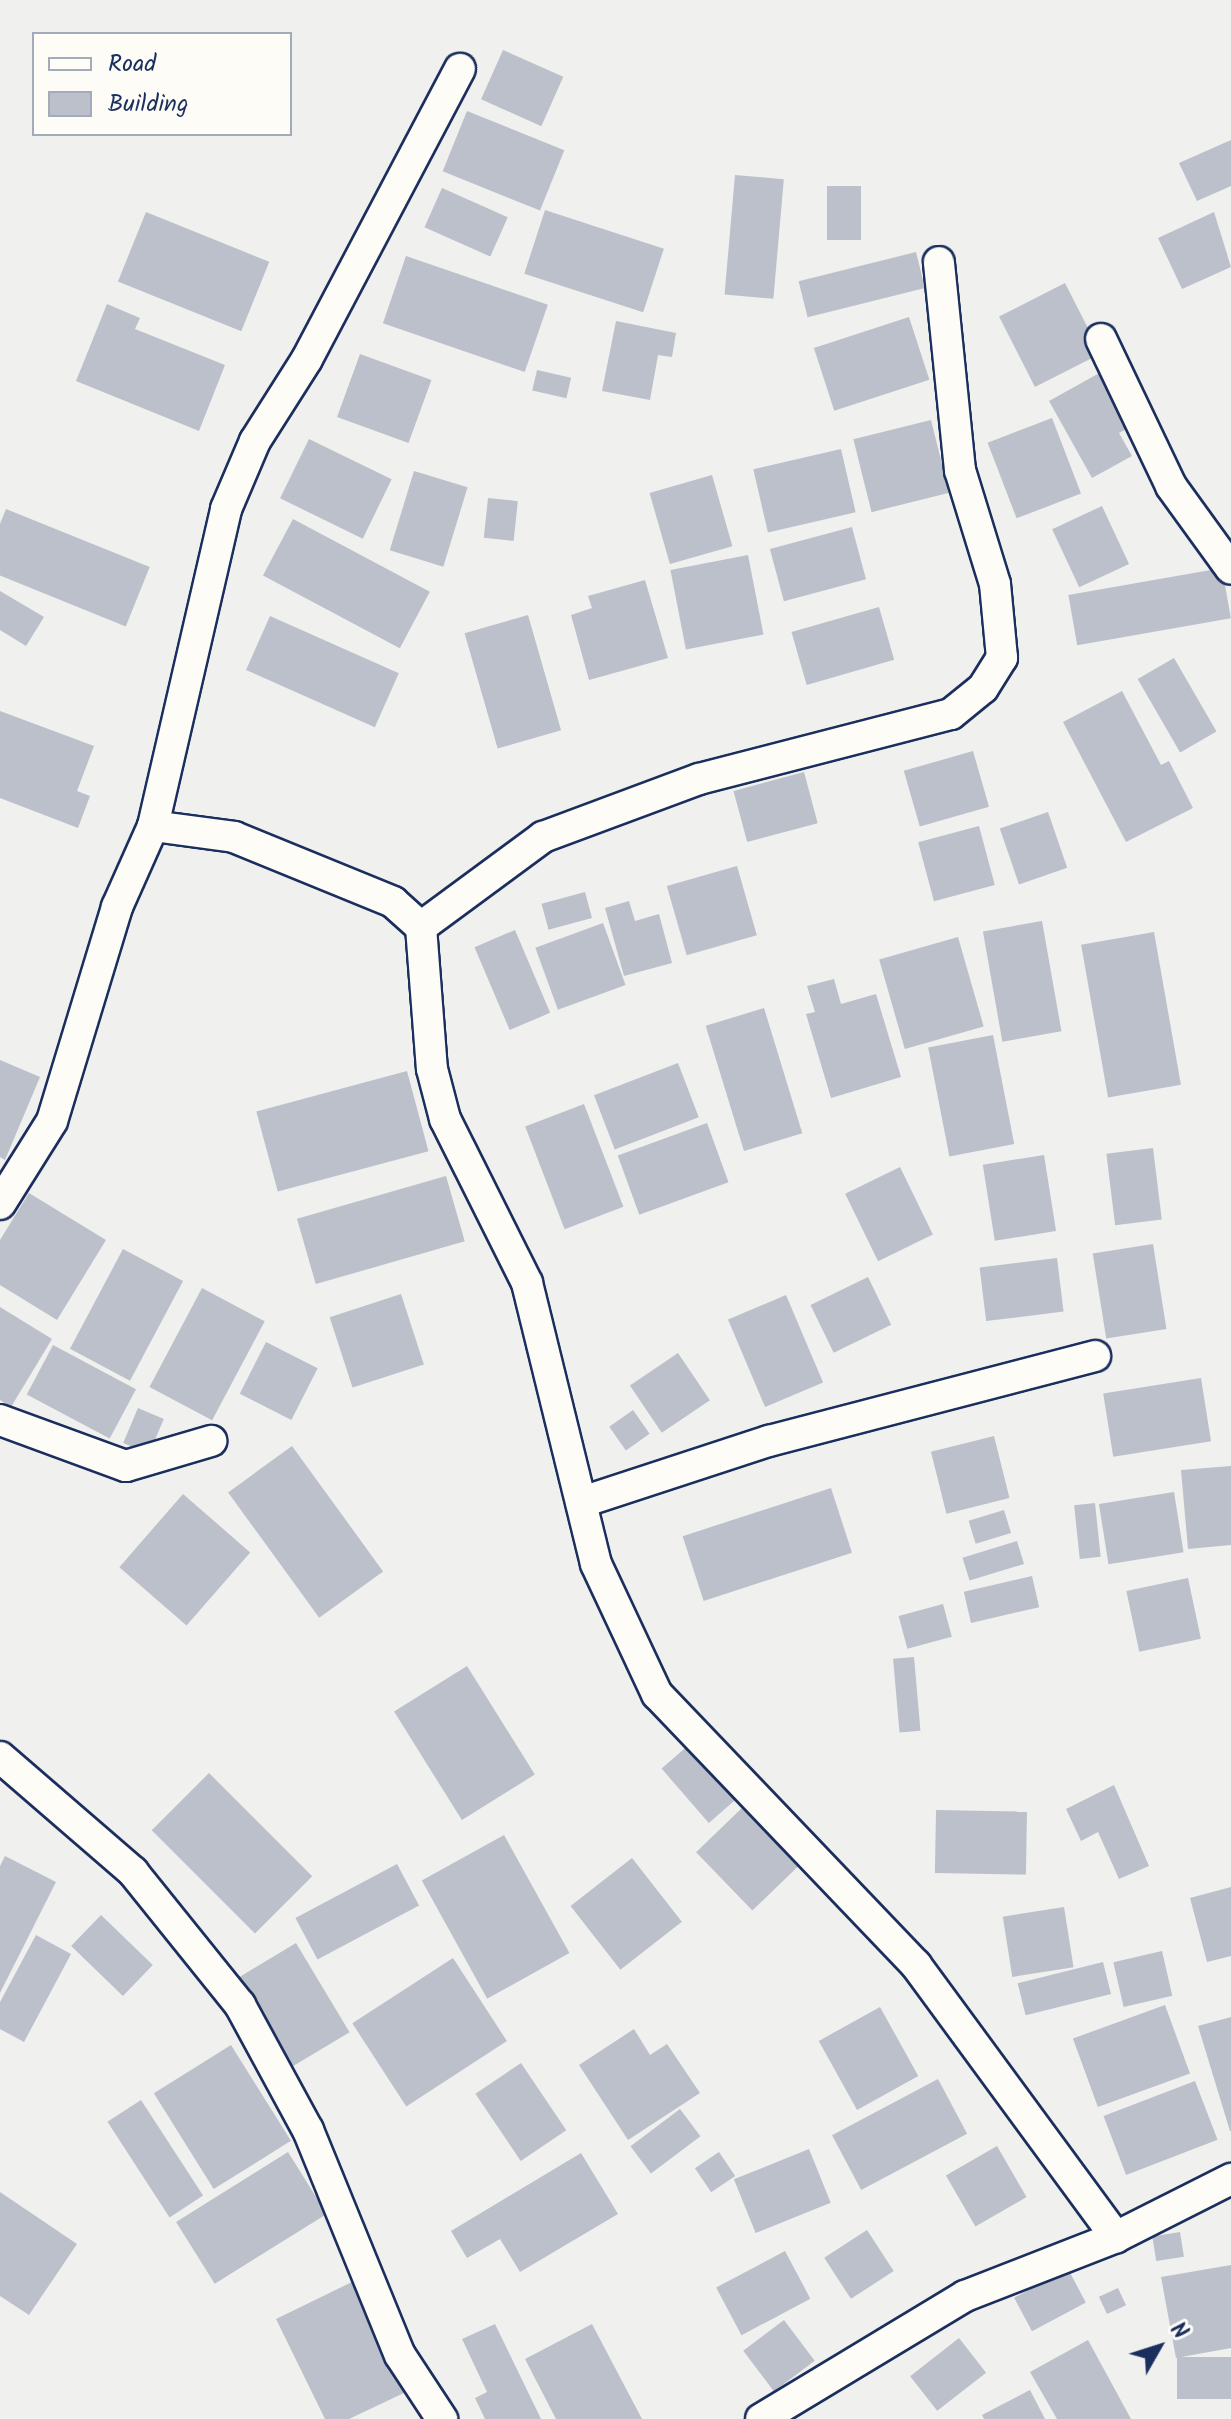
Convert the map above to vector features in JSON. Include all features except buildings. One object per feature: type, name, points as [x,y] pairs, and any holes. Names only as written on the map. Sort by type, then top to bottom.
[{"type":"street","points":[[0,1204],[52,1121],[117,907],[153,826],[226,509],[255,441],[307,359],[460,69]]},
{"type":"street","points":[[421,927],[543,837],[699,779],[951,714],[983,688],[1002,658],[997,599],[960,470],[939,262]]},
{"type":"street","points":[[1101,339],[1171,486],[1231,569]]},
{"type":"street","points":[[153,826],[234,837],[393,902],[421,927],[432,1069],[445,1119],[527,1283],[548,1344],[565,1458],[585,1501],[596,1564],[657,1694],[916,1965],[1116,2237]]},
{"type":"street","points":[[585,1501],[769,1441],[1095,1356]]},
{"type":"street","points":[[0,1420],[126,1466],[211,1441]]},
{"type":"street","points":[[0,1757],[133,1872],[240,2005],[308,2130],[400,2355],[442,2419]]},
{"type":"street","points":[[761,2419],[965,2296],[1116,2237],[1231,2179]]}]
